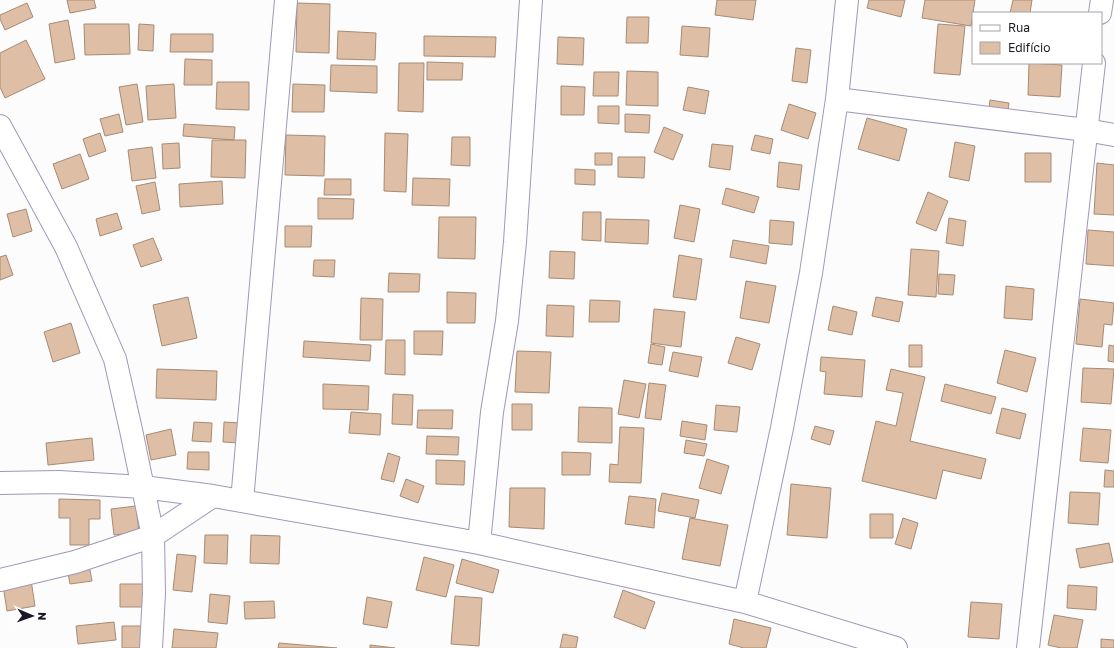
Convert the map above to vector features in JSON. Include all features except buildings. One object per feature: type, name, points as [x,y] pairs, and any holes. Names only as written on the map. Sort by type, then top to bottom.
[{"type":"street","points":[[242,501],[286,0]]},
{"type":"street","points":[[479,543],[492,412],[507,321],[515,242],[531,0]]},
{"type":"street","points":[[745,602],[782,428],[810,280],[837,99],[847,0]]},
{"type":"street","points":[[1100,12],[1102,0]]},
{"type":"street","points":[[1028,648],[1094,64]]},
{"type":"street","points":[[837,99],[1086,130],[1114,135]]},
{"type":"street","points":[[0,126],[66,247],[115,359],[153,536],[154,592],[151,648]]},
{"type":"street","points":[[0,483],[59,482],[143,487],[242,501],[479,543],[745,602],[896,648]]},
{"type":"street","points":[[0,580],[75,562],[153,536],[212,496]]}]
